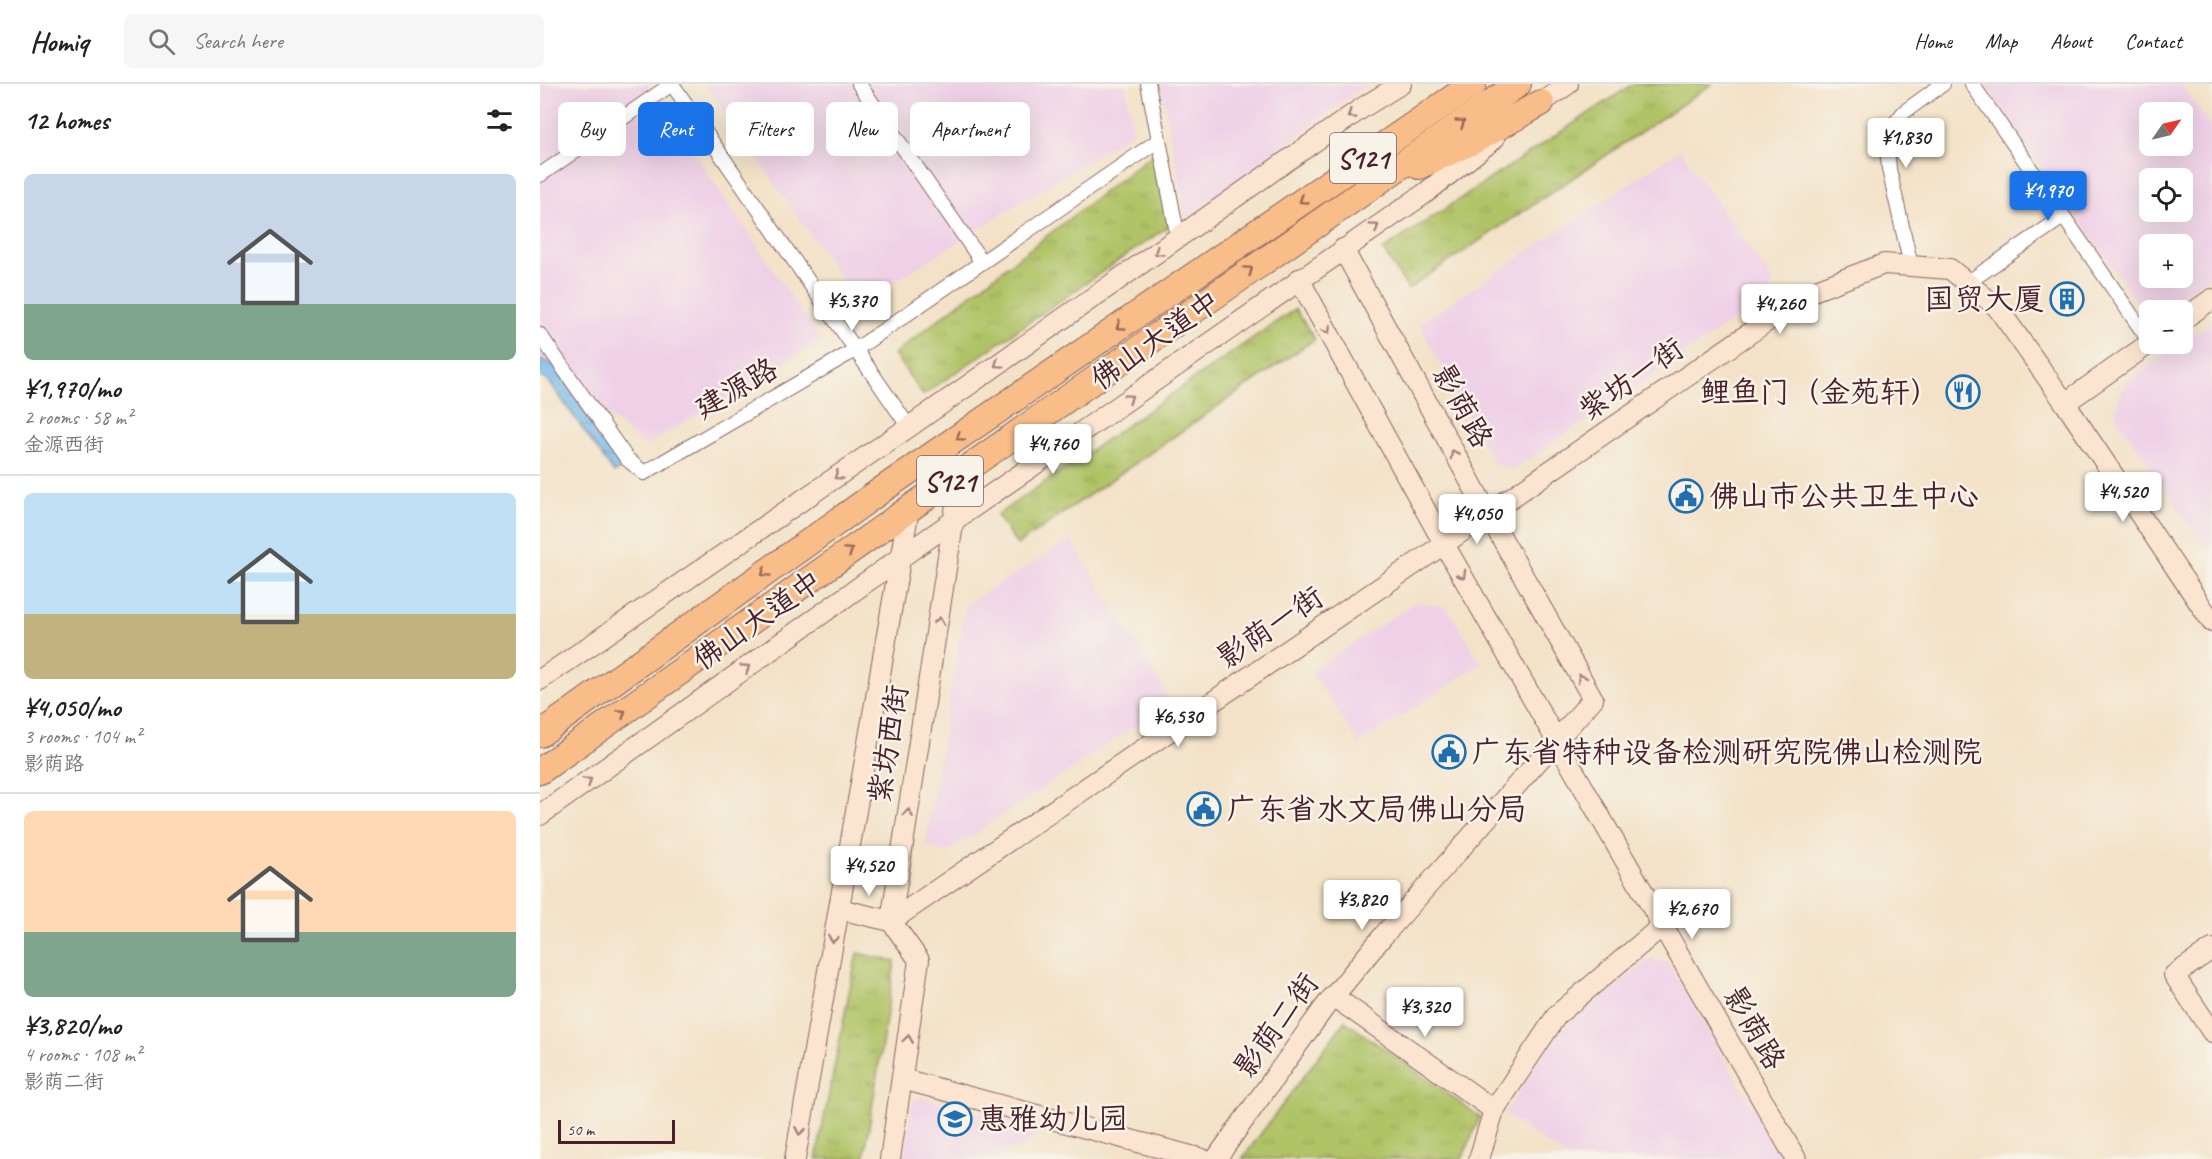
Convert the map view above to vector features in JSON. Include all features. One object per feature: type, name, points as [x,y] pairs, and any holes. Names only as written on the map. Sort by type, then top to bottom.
[{"type":"highway","points":[[1349,168],[1448,84]]},
{"type":"highway","name":"佛山大道中","points":[[540,734],[883,489],[1473,84]]},
{"type":"highway","name":"佛山大道中","points":[[540,771],[909,509],[1518,84]]},
{"type":"highway","points":[[1361,192],[1475,140],[1541,103]]},
{"type":"street","points":[[540,175],[672,84],[909,427]]},
{"type":"street","points":[[859,84],[982,262]]},
{"type":"street","points":[[1148,84],[1178,238]]},
{"type":"street","points":[[540,680],[909,427],[1362,108],[1401,84]]},
{"type":"street","name":"佛山大道中","points":[[540,815],[900,558],[1424,194],[1568,84]]},
{"type":"street","points":[[1911,266],[1890,169],[1886,135],[1904,112],[1943,84]]},
{"type":"street","points":[[1972,84],[2139,327]]},
{"type":"street","name":"建源路","points":[[540,335],[545,350],[627,459],[644,473],[855,350],[1159,140]]},
{"type":"street","points":[[1967,283],[2063,217]]},
{"type":"street","name":"影荫路","points":[[1343,249],[1488,514],[1593,699],[1555,740]]},
{"type":"street","name":"紫坊一街","points":[[1444,544],[1808,293],[1884,264],[1950,269],[1996,307],[2065,403],[2212,622]]},
{"type":"street","name":"影荫路","points":[[1299,279],[1444,544],[1796,1159]]},
{"type":"street","points":[[2193,312],[2212,299]]},
{"type":"street","points":[[2065,403],[2139,351]]},
{"type":"street","name":"紫坊西街","points":[[891,921],[961,473]]},
{"type":"street","name":"紫坊西街","points":[[795,1159],[909,509]]},
{"type":"street","name":"影荫一街","points":[[891,921],[1444,544]]},
{"type":"street","name":"影荫二街","points":[[1216,1159],[1333,996],[1555,740]]},
{"type":"street","points":[[839,909],[891,921],[919,960],[890,1159]]},
{"type":"street","points":[[1479,1159],[1494,1110],[1557,1015],[1662,926]]},
{"type":"street","points":[[2212,949],[2174,975],[2212,1032]]},
{"type":"street","points":[[1333,996],[1494,1110]]},
{"type":"street","points":[[902,1079],[1202,1159]]},
{"type":"shaded area","points":[[540,84],[647,84],[659,102],[638,102],[638,156],[696,156],[821,340],[645,446],[540,361]]},
{"type":"shaded area","points":[[705,84],[1125,84],[1134,131],[859,304],[755,156],[814,156],[814,102],[726,102],[726,114]]},
{"type":"shaded area","points":[[1161,84],[1367,84],[1186,218]]},
{"type":"shaded area","points":[[1985,84],[2181,84],[2212,128],[2212,274],[2177,300],[2139,300],[2139,306]]},
{"type":"shaded area","points":[[1680,150],[1772,280],[1768,297],[1511,471],[1494,463],[1419,324]]},
{"type":"shaded area","points":[[2212,322],[2212,557],[2115,416],[2120,393],[2129,379],[2165,354],[2193,354],[2193,335]]},
{"type":"shaded area","points":[[1071,539],[1171,702],[946,853],[925,845],[965,605]]},
{"type":"shaded area","points":[[1416,602],[1446,607],[1482,663],[1359,744],[1311,671]]},
{"type":"shaded area","points":[[1650,959],[1668,963],[1784,1159],[1569,1159],[1504,1114],[1557,1033]]},
{"type":"shaded area","name":"惠雅幼儿园","points":[[915,1099],[928,1099],[1041,1130],[1024,1146],[998,1153],[998,1159],[904,1159],[911,1108]]},
{"type":"green space","points":[[1633,84],[1712,84],[1408,289],[1383,250]]},
{"type":"green space","points":[[1154,153],[1169,226],[923,395],[894,354]]},
{"type":"green space","points":[[1295,309],[1315,339],[1017,545],[997,515]]},
{"type":"green space","points":[[857,953],[895,961],[864,1159],[816,1159]]},
{"type":"green space","points":[[1345,1021],[1480,1117],[1462,1159],[1242,1159]]},
{"type":"water","points":[[540,359],[556,365],[623,466],[614,473],[548,380],[540,377]]},
{"type":"place","name":"国贸大厦","points":[[2067,299]]},
{"type":"place","name":"鲤鱼门（金苑轩）","points":[[1963,392]]},
{"type":"place","name":"佛山市公共卫生中心","points":[[1686,496]]},
{"type":"place","name":"广东省特种设备检测研究院佛山检测院","points":[[1449,752]]},
{"type":"place","name":"广东省水文局佛山分局","points":[[1204,809]]},
{"type":"place","name":"惠雅幼儿园","points":[[955,1119]]}]
